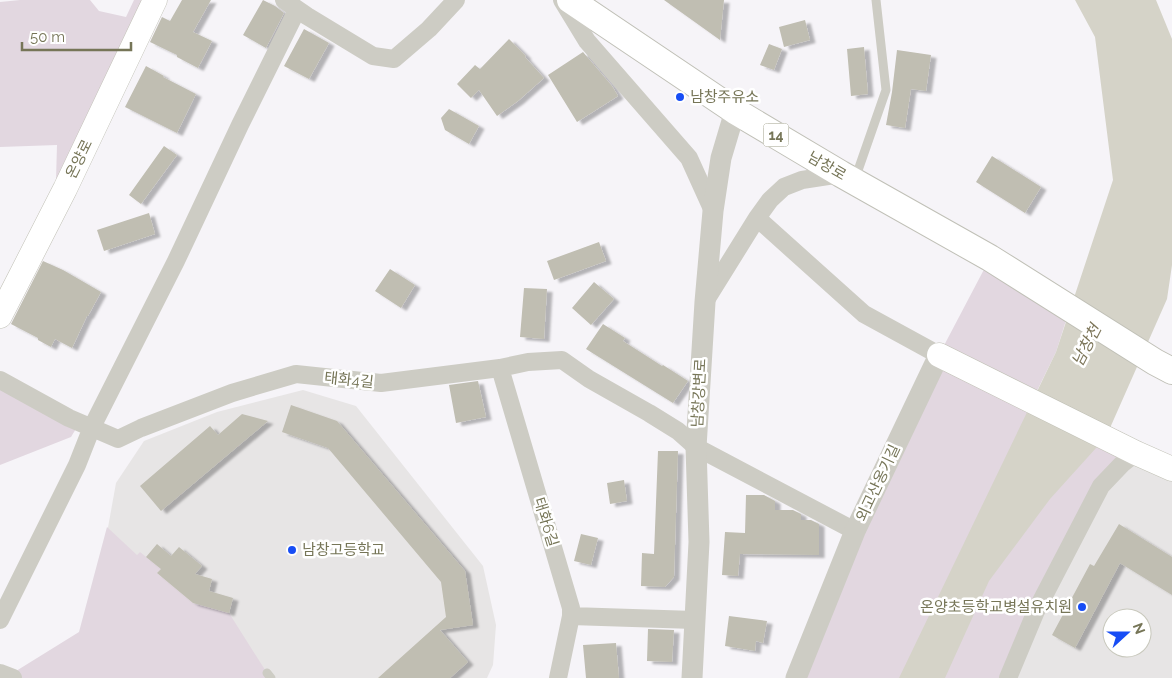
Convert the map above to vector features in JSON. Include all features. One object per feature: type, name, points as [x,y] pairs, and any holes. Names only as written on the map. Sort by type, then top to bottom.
[{"type":"main road","name":"온양로","points":[[0,316],[65,190],[156,0]]},
{"type":"main road","name":"남창로","points":[[570,0],[735,112],[990,258],[1172,371]]},
{"type":"main road","points":[[939,354],[1136,453],[1172,469]]},
{"type":"street","points":[[0,620],[77,465],[92,427],[176,261],[240,125],[291,5],[373,56],[394,58],[429,29],[456,0]]},
{"type":"street","points":[[562,0],[587,41],[689,158],[713,211]]},
{"type":"street","name":"남창강변로","points":[[692,678],[699,542],[696,447],[704,302],[713,211],[721,158],[735,112]]},
{"type":"street","points":[[704,302],[757,218],[770,200],[784,187],[802,180],[848,178]]},
{"type":"street","points":[[757,218],[864,314],[939,354]]},
{"type":"street","name":"외고산옹기길","points":[[696,447],[855,531],[939,354]]},
{"type":"street","name":"태화4길","points":[[0,380],[69,418],[118,439],[141,428],[232,393],[296,374],[381,383],[500,368],[528,362],[562,360],[589,380],[649,413],[678,432],[696,447]]},
{"type":"street","name":"태화6길","points":[[500,368],[571,608],[558,678]]},
{"type":"street","points":[[1008,678],[1036,611],[1101,486],[1122,464],[1136,453]]},
{"type":"street","points":[[796,678],[855,531]]},
{"type":"street","points":[[571,616],[694,620]]},
{"type":"street","points":[[0,672],[13,678]]},
{"type":"lane","points":[[848,178],[886,90],[876,0]]},
{"type":"shaded area","points":[[20,0],[90,0],[99,11],[126,17],[134,0],[155,0],[56,180],[57,145],[0,147],[0,2]]},
{"type":"shaded area","points":[[990,258],[1070,308],[1056,352],[1032,401],[1106,438],[1122,464],[1007,678],[796,678],[939,355]]},
{"type":"shaded area","points":[[0,379],[80,422],[71,437],[0,465]]},
{"type":"shaded area","name":"남창고등학교","points":[[303,390],[356,406],[483,566],[496,625],[493,665],[487,678],[266,678],[107,533],[116,483],[144,441],[217,412]]},
{"type":"shaded area","points":[[1122,464],[1172,468],[1172,678],[1007,678]]},
{"type":"shaded area","points":[[107,527],[137,555],[140,552],[161,569],[157,573],[193,603],[229,613],[271,678],[12,678],[8,676],[79,632]]},
{"type":"water","name":"남창천","points":[[1075,0],[1156,0],[1172,39],[1172,265],[1167,299],[1106,437],[1050,499],[989,581],[945,678],[899,678],[1056,352],[1113,180],[1095,37]]},
{"type":"building","points":[[182,0],[211,0],[193,32],[212,41],[198,68],[150,42],[162,17],[170,21]]},
{"type":"building","points":[[263,0],[284,13],[266,48],[243,35]]},
{"type":"building","points":[[664,0],[724,0],[720,40]]},
{"type":"building","points":[[805,20],[810,40],[784,47],[779,27]]},
{"type":"building","points":[[304,29],[329,43],[309,79],[284,66]]},
{"type":"building","points":[[509,39],[544,78],[518,101],[497,116],[479,90],[471,98],[457,84],[475,65],[480,69]]},
{"type":"building","points":[[769,44],[782,49],[774,70],[760,65]]},
{"type":"building","points":[[864,47],[868,94],[851,96],[847,49]]},
{"type":"building","points":[[897,50],[931,55],[926,91],[911,89],[905,128],[886,125]]},
{"type":"building","points":[[583,52],[612,86],[618,96],[577,122],[548,75]]},
{"type":"building","points":[[146,66],[196,94],[177,133],[125,107]]},
{"type":"building","points":[[449,109],[479,126],[469,144],[445,130],[441,118]]},
{"type":"building","points":[[164,146],[177,155],[141,204],[129,195]]},
{"type":"building","points":[[992,156],[1041,187],[1025,213],[976,182]]},
{"type":"building","points":[[149,213],[155,234],[104,251],[97,230]]},
{"type":"building","points":[[599,242],[606,261],[554,280],[547,261]]},
{"type":"building","points":[[43,261],[101,292],[72,348],[55,339],[51,347],[11,324]]},
{"type":"building","points":[[390,269],[415,285],[401,308],[375,291]]},
{"type":"building","points":[[594,282],[614,299],[591,325],[572,308]]},
{"type":"building","points":[[524,288],[547,289],[544,339],[520,337]]},
{"type":"building","points":[[603,324],[625,338],[623,341],[688,381],[673,403],[586,349]]},
{"type":"building","points":[[478,381],[486,417],[456,423],[449,385]]},
{"type":"building","points":[[291,405],[337,421],[465,571],[473,625],[440,630],[468,662],[450,678],[378,678],[446,617],[441,582],[328,448],[282,432]]},
{"type":"building","points":[[242,414],[268,421],[161,511],[140,486],[210,426],[218,435]]},
{"type":"building","points":[[658,451],[678,451],[674,577],[665,587],[641,586],[642,553],[654,554]]},
{"type":"building","points":[[624,480],[627,501],[610,504],[607,483]]},
{"type":"building","points":[[746,495],[764,495],[775,501],[775,510],[793,510],[801,514],[801,520],[811,520],[819,524],[819,555],[740,554],[738,576],[722,575],[725,532],[745,533]]},
{"type":"building","points":[[1119,524],[1172,557],[1172,595],[1120,563],[1075,648],[1052,635],[1090,564],[1094,566]]},
{"type":"building","points":[[581,534],[598,538],[591,565],[574,561]]},
{"type":"building","points":[[157,544],[171,556],[179,547],[202,566],[195,574],[212,579],[209,591],[233,598],[229,613],[193,603],[157,573],[161,569],[146,557]]},
{"type":"building","points":[[729,616],[767,621],[763,643],[756,641],[755,651],[725,646]]},
{"type":"building","points":[[648,629],[674,630],[672,662],[647,661]]},
{"type":"building","points":[[616,643],[619,678],[586,678],[583,645]]},
{"type":"place","name":"남창주유소","points":[[680,97]]},
{"type":"place","name":"남창고등학교","points":[[292,550]]},
{"type":"place","name":"온양초등학교병설유치원","points":[[1082,607]]}]
